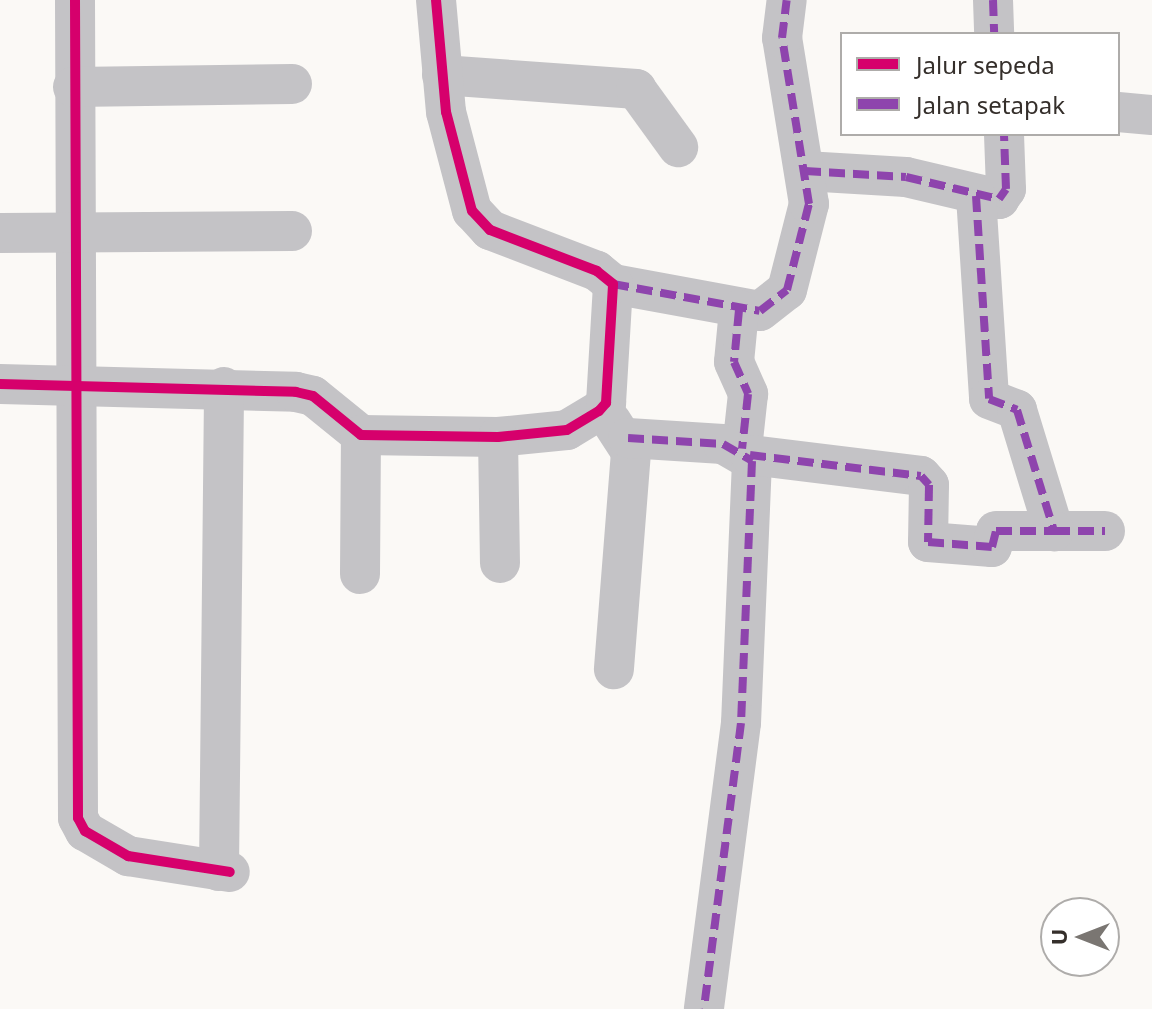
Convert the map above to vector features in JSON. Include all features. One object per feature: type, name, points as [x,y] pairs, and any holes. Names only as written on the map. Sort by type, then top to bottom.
[{"type":"street","points":[[75,0],[73,235],[77,386],[78,818],[85,831],[128,856],[225,871],[224,387]]},
{"type":"street","points":[[436,0],[442,75],[479,222],[613,284],[739,310],[774,306],[787,290],[807,227],[805,171],[784,51],[787,0]]},
{"type":"street","points":[[993,0],[994,32]]},
{"type":"street","points":[[442,75],[636,89],[678,147]]},
{"type":"street","points":[[73,87],[292,84]]},
{"type":"street","points":[[1120,112],[1152,115]]},
{"type":"street","points":[[805,171],[906,177],[976,196],[1003,197],[1004,136]]},
{"type":"street","points":[[976,196],[989,399],[1017,410],[1054,531]]},
{"type":"street","points":[[0,233],[73,235],[292,231]]},
{"type":"street","points":[[0,384],[224,387],[313,396],[361,435],[498,437],[567,430],[599,411],[606,403],[613,284]]},
{"type":"street","points":[[704,1009],[741,723],[748,394],[734,362],[739,310]]},
{"type":"street","points":[[599,411],[628,438],[921,476],[929,485],[928,542],[992,547],[996,531],[1105,531]]},
{"type":"street","points":[[360,574],[361,435]]},
{"type":"street","points":[[498,437],[500,563]]},
{"type":"street","points":[[614,669],[629,522],[628,438]]},
{"type":"marked path","points":[[613,284],[760,311],[787,290],[809,204],[782,38],[787,0]]},
{"type":"marked path","points":[[993,0],[994,32]]},
{"type":"marked path","points":[[805,171],[906,177],[999,199],[1006,189],[1004,136]]},
{"type":"marked path","points":[[976,196],[989,399],[1017,410],[1054,531],[1105,531]]},
{"type":"marked path","points":[[739,310],[734,362],[748,394],[742,449]]},
{"type":"marked path","points":[[628,438],[723,444],[752,461],[741,723],[704,1009]]},
{"type":"marked path","points":[[750,455],[921,476],[929,485],[928,542],[992,547],[996,531],[1054,531]]},
{"type":"cycle path","points":[[75,0],[78,818],[85,831],[128,856],[230,872]]},
{"type":"cycle path","points":[[0,384],[296,392],[313,396],[361,435],[498,437],[567,430],[599,411],[606,403],[613,284],[597,271],[490,230],[472,211],[446,112],[436,0]]}]
